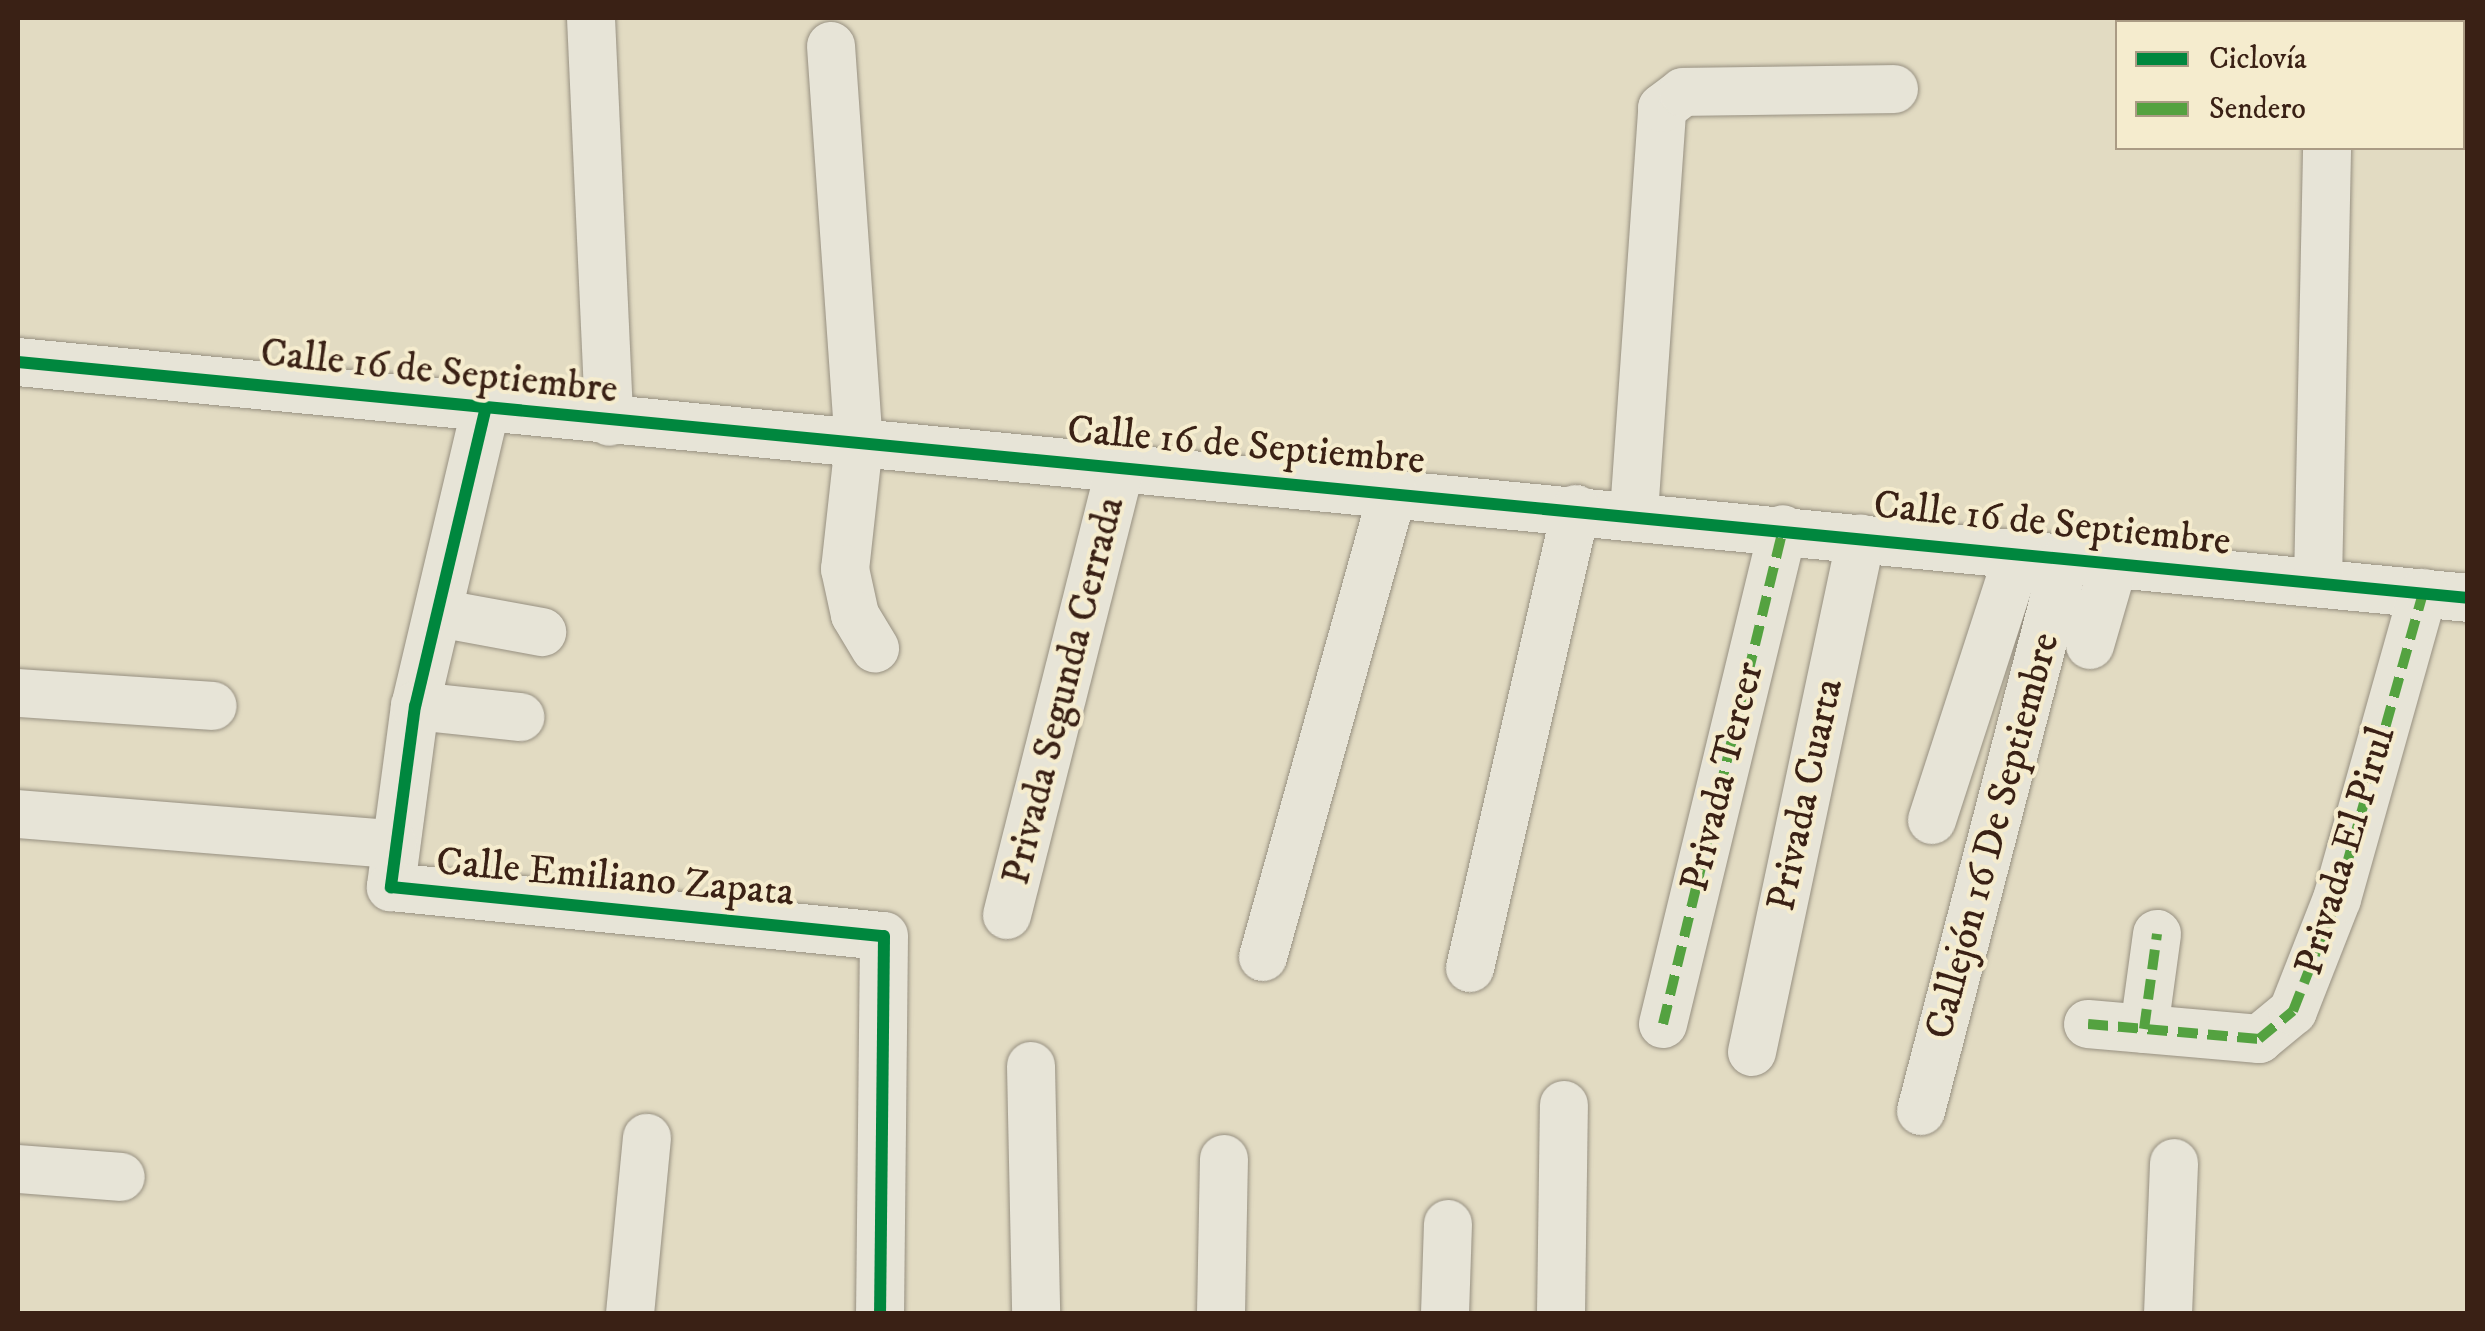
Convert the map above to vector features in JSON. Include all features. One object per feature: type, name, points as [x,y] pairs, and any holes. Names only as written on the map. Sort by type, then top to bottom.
[{"type":"street","points":[[590,18],[609,422]]},
{"type":"street","points":[[831,46],[858,443],[844,570],[855,615],[876,648]]},
{"type":"street","points":[[1634,514],[1662,108],[1683,92],[1894,89]]},
{"type":"street","points":[[2318,582],[2327,150]]},
{"type":"street","name":"Calle 16 de Septiembre","points":[[18,362],[485,412],[1634,514],[2113,566],[2445,595]]},
{"type":"street","name":"Calle Emiliano Zapata","points":[[485,412],[415,706],[393,844],[396,892],[884,936],[880,1314]]},
{"type":"street","name":"Privada Segunda Cerrada","points":[[1007,914],[1120,467]]},
{"type":"street","points":[[1263,957],[1393,492]]},
{"type":"street","points":[[1470,968],[1576,509]]},
{"type":"street","name":"Privada Tercer","points":[[1664,1024],[1783,529]]},
{"type":"street","name":"Privada Cuarta","points":[[1752,1052],[1861,538]]},
{"type":"street","points":[[1932,820],[2041,558]]},
{"type":"street","name":"Callejón 16 De Septiembre","points":[[1921,1111],[2041,558]]},
{"type":"street","points":[[2090,644],[2113,566]]},
{"type":"street","name":"Privada El Pirul","points":[[2088,1024],[2259,1040],[2293,1011],[2445,595]]},
{"type":"street","points":[[438,613],[542,632]]},
{"type":"street","points":[[18,693],[213,706]]},
{"type":"street","points":[[415,706],[520,716]]},
{"type":"street","points":[[18,814],[393,844]]},
{"type":"street","points":[[2144,1029],[2158,934]]},
{"type":"street","points":[[1032,1066],[1036,1314]]},
{"type":"street","points":[[1561,1314],[1564,1105]]},
{"type":"street","points":[[630,1314],[648,1138]]},
{"type":"street","points":[[1220,1314],[1224,1158]]},
{"type":"street","points":[[2168,1314],[2174,1163]]},
{"type":"street","points":[[18,1169],[121,1177]]},
{"type":"street","points":[[1446,1314],[1448,1224]]},
{"type":"marked path","points":[[1663,1024],[1783,529]]},
{"type":"marked path","points":[[2088,1024],[2259,1039],[2293,1011],[2337,899],[2423,593]]},
{"type":"marked path","points":[[2144,1029],[2157,934]]},
{"type":"cycle path","points":[[18,362],[2468,598]]},
{"type":"cycle path","points":[[485,411],[415,706],[391,887],[884,936],[880,1314]]}]
